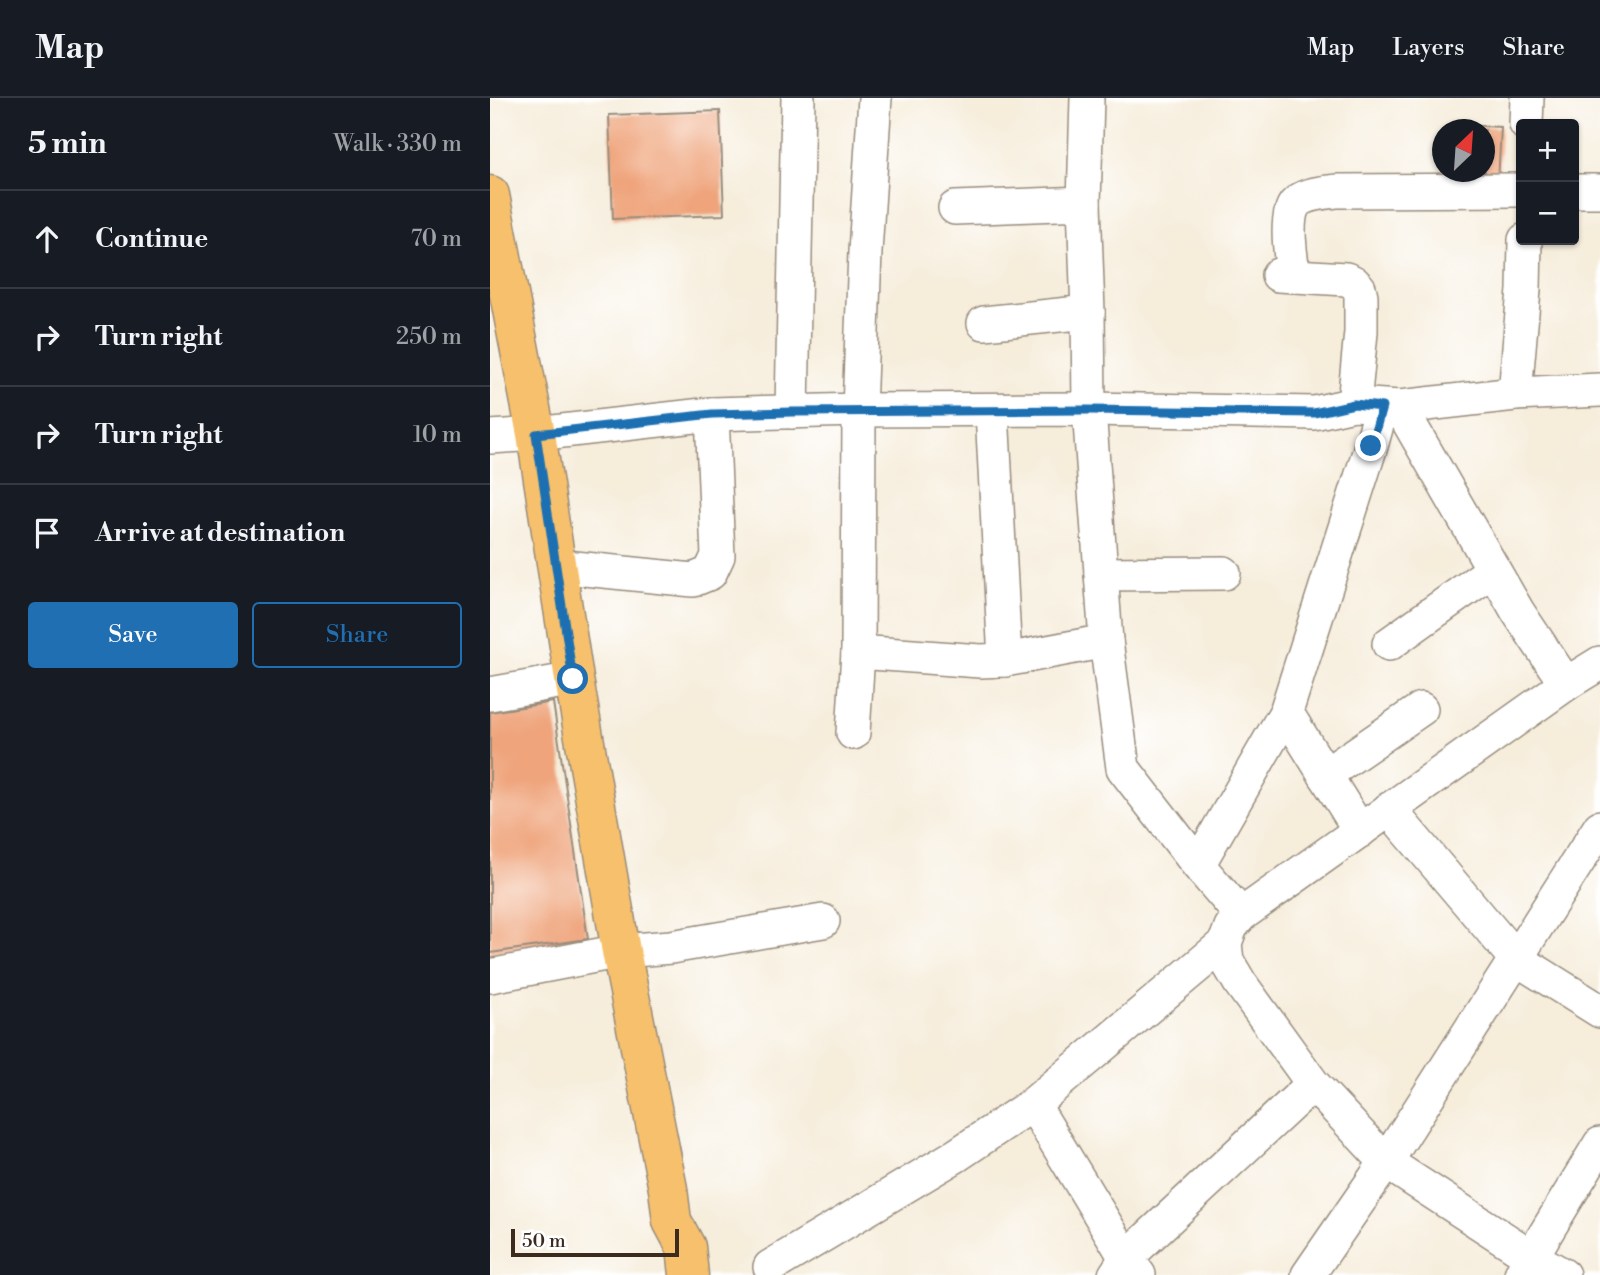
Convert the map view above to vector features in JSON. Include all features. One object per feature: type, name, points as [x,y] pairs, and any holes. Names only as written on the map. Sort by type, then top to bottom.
[{"type":"main road","points":[[490,195],[536,434],[573,679],[621,951],[672,1221],[686,1247],[689,1275]]},
{"type":"main road","points":[[668,1275],[662,1249],[672,1221]]},
{"type":"street","points":[[792,412],[798,98]]},
{"type":"street","points":[[853,733],[858,652],[859,410],[875,98]]},
{"type":"street","points":[[1087,98],[1084,203],[1089,410],[1105,642],[1123,768],[1199,865],[1233,929],[1227,961],[1313,1084],[1386,1161],[1526,1266],[1563,1275]]},
{"type":"street","points":[[1526,119],[1527,98]]},
{"type":"street","points":[[1516,190],[1337,191],[1311,194],[1294,205],[1291,212],[1290,254],[1286,276],[1346,279],[1359,288],[1361,332],[1379,406],[1493,570],[1566,684]]},
{"type":"street","points":[[1579,191],[1600,191]]},
{"type":"street","points":[[955,208],[1084,203]]},
{"type":"street","points":[[1515,394],[1525,245]]},
{"type":"street","points":[[984,323],[1088,312]]},
{"type":"street","points":[[490,437],[712,414],[859,410],[1314,413],[1515,394],[1600,390]]},
{"type":"street","points":[[1199,865],[1286,712],[1367,459],[1379,406]]},
{"type":"street","points":[[992,411],[1004,660]]},
{"type":"street","points":[[555,566],[693,580],[710,573],[718,556],[712,414]]},
{"type":"street","points":[[1389,644],[1493,570]]},
{"type":"street","points":[[1101,575],[1224,573]]},
{"type":"street","points":[[858,652],[980,661],[1004,660],[1105,642]]},
{"type":"street","points":[[760,1272],[957,1155],[1032,1104],[1233,929],[1389,809],[1600,663]]},
{"type":"street","points":[[490,694],[573,679]]},
{"type":"street","points":[[1325,775],[1421,709]]},
{"type":"street","points":[[1286,712],[1360,831]]},
{"type":"street","points":[[1389,809],[1515,958],[1600,1010]]},
{"type":"street","points":[[1308,1275],[1386,1161],[1600,827]]},
{"type":"street","points":[[490,976],[621,951],[671,947],[823,920]]},
{"type":"street","points":[[1032,1104],[1127,1269],[1313,1084]]},
{"type":"street","points":[[1526,1266],[1600,1144]]},
{"type":"building","points":[[720,111],[724,215],[613,219],[609,115]]},
{"type":"building","points":[[1495,127],[1501,127],[1498,182],[1495,182]]},
{"type":"building","points":[[553,702],[588,939],[490,953],[490,712]]},
{"type":"route","points":[[573,679],[536,434],[712,414],[859,410],[1314,413],[1354,404],[1382,407],[1371,446]]}]
